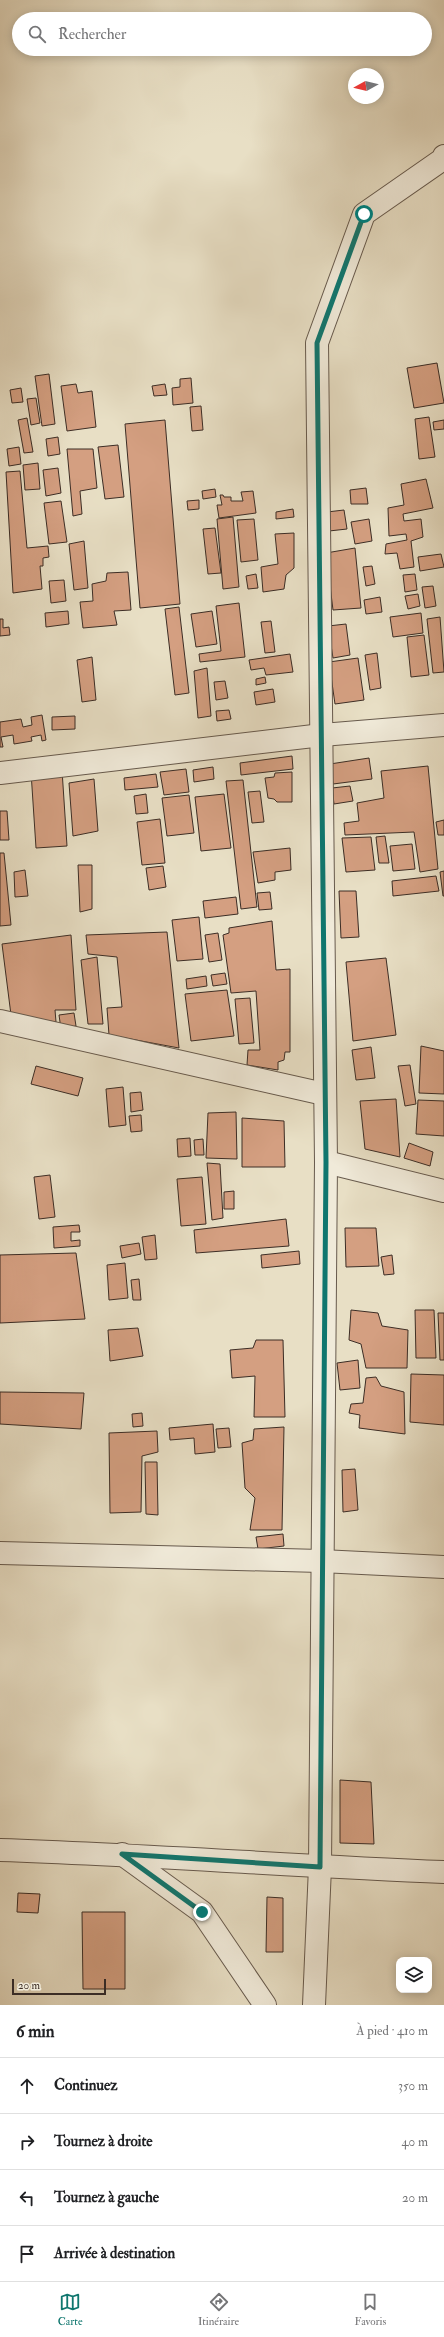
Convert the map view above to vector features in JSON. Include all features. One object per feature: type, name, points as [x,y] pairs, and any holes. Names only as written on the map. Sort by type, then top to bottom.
[{"type":"street","points":[[314,2005],[320,1867],[321,1561],[326,1162],[324,1094],[322,735],[317,343],[364,214],[443,159],[444,156]]},
{"type":"street","points":[[0,773],[322,735],[444,725]]},
{"type":"street","points":[[0,1021],[324,1094]]},
{"type":"street","points":[[326,1162],[444,1191]]},
{"type":"street","points":[[0,1553],[321,1561],[444,1567]]},
{"type":"street","points":[[0,1850],[122,1854],[320,1867],[444,1872]]},
{"type":"street","points":[[122,1854],[202,1912],[265,2005]]},
{"type":"building","points":[[437,363],[444,403],[414,408],[407,368]]},
{"type":"building","points":[[49,374],[55,424],[42,426],[35,376]]},
{"type":"building","points":[[191,378],[193,403],[173,405],[172,388],[180,387],[180,379]]},
{"type":"building","points":[[76,384],[78,393],[92,391],[96,427],[67,431],[61,386]]},
{"type":"building","points":[[165,384],[167,395],[154,396],[152,386]]},
{"type":"building","points":[[21,388],[23,402],[12,403],[10,390]]},
{"type":"building","points":[[36,398],[40,423],[31,425],[27,399]]},
{"type":"building","points":[[201,406],[203,430],[192,431],[190,407]]},
{"type":"building","points":[[429,417],[435,457],[419,459],[415,419]]},
{"type":"building","points":[[27,418],[33,452],[24,453],[18,420]]},
{"type":"building","points":[[165,420],[180,604],[140,608],[125,424]]},
{"type":"building","points":[[444,420],[444,429],[434,430],[433,422]]},
{"type":"building","points":[[58,437],[60,454],[48,456],[46,439]]},
{"type":"building","points":[[118,445],[124,497],[105,499],[98,447]]},
{"type":"building","points":[[19,447],[21,464],[9,466],[7,449]]},
{"type":"building","points":[[67,449],[93,449],[97,488],[80,491],[82,514],[73,516]]},
{"type":"building","points":[[38,463],[40,489],[25,490],[23,465]]},
{"type":"building","points":[[58,468],[61,493],[46,496],[43,470]]},
{"type":"building","points":[[20,471],[27,548],[48,546],[49,557],[43,558],[43,566],[40,566],[42,589],[13,593],[6,472]]},
{"type":"building","points":[[426,479],[433,508],[403,514],[404,521],[421,519],[423,537],[411,541],[414,567],[400,569],[397,553],[385,554],[386,544],[407,540],[406,534],[389,536],[388,508],[404,505],[401,484]]},
{"type":"building","points":[[366,488],[368,504],[351,504],[350,490]]},
{"type":"building","points":[[215,489],[216,497],[203,499],[202,491]]},
{"type":"building","points":[[253,491],[256,513],[219,518],[217,505],[222,505],[220,495],[223,495],[224,497],[231,497],[231,501],[243,501],[241,492]]},
{"type":"building","points":[[199,500],[199,509],[188,510],[187,501]]},
{"type":"building","points":[[61,501],[67,542],[49,544],[44,503]]},
{"type":"building","points":[[293,509],[294,517],[276,519],[276,512]]},
{"type":"building","points":[[344,510],[347,529],[329,531],[327,512]]},
{"type":"building","points":[[233,517],[239,587],[223,589],[217,519]]},
{"type":"building","points":[[254,519],[258,560],[241,562],[237,520]]},
{"type":"building","points":[[369,519],[372,541],[355,544],[351,522]]},
{"type":"building","points":[[215,528],[221,573],[208,574],[203,529]]},
{"type":"building","points":[[294,533],[294,568],[286,575],[284,589],[263,592],[261,567],[278,564],[275,534]]},
{"type":"building","points":[[84,541],[88,588],[74,590],[69,544]]},
{"type":"building","points":[[355,548],[361,608],[333,610],[326,553]]},
{"type":"building","points":[[441,554],[444,567],[420,571],[418,557]]},
{"type":"building","points":[[372,566],[375,584],[366,586],[363,567]]},
{"type":"building","points":[[128,572],[131,610],[114,611],[117,625],[83,628],[80,602],[93,601],[92,584],[106,581],[107,573]]},
{"type":"building","points":[[256,574],[258,588],[248,589],[246,576]]},
{"type":"building","points":[[415,574],[417,590],[405,592],[403,575]]},
{"type":"building","points":[[64,580],[66,601],[51,603],[49,581]]},
{"type":"building","points":[[433,586],[436,606],[425,608],[422,587]]},
{"type":"building","points":[[418,594],[420,606],[408,609],[405,596]]},
{"type":"building","points":[[380,597],[382,612],[366,614],[364,600]]},
{"type":"building","points":[[239,603],[245,657],[200,662],[199,654],[221,651],[216,606]]},
{"type":"building","points":[[179,607],[189,693],[175,695],[165,609]]},
{"type":"building","points":[[68,611],[69,624],[46,627],[45,613]]},
{"type":"building","points":[[212,611],[217,644],[196,647],[191,614]]},
{"type":"building","points":[[421,613],[423,633],[393,637],[390,617]]},
{"type":"building","points":[[440,617],[444,672],[433,673],[427,619]]},
{"type":"building","points":[[0,619],[3,619],[3,628],[9,627],[10,635],[0,636]]},
{"type":"building","points":[[271,621],[275,652],[265,653],[261,622]]},
{"type":"building","points":[[346,624],[350,655],[333,658],[328,626]]},
{"type":"building","points":[[424,635],[429,675],[411,677],[407,637]]},
{"type":"building","points":[[377,653],[381,688],[370,690],[365,655]]},
{"type":"building","points":[[290,654],[293,672],[266,675],[264,668],[251,670],[249,660]]},
{"type":"building","points":[[92,657],[96,700],[82,702],[77,660]]},
{"type":"building","points":[[358,658],[364,700],[335,704],[329,662]]},
{"type":"building","points":[[207,668],[211,716],[198,718],[194,671]]},
{"type":"building","points":[[265,677],[266,683],[256,685],[256,679]]},
{"type":"building","points":[[225,681],[228,698],[216,700],[214,682]]},
{"type":"building","points":[[273,689],[275,702],[256,705],[254,692]]},
{"type":"building","points":[[229,710],[231,719],[217,721],[216,711]]},
{"type":"building","points":[[42,715],[46,740],[42,741],[41,735],[31,737],[32,741],[14,744],[13,735],[1,737],[3,747],[0,747],[0,722],[21,719],[23,727],[32,725],[31,717]]},
{"type":"building","points":[[75,716],[75,729],[52,730],[52,717]]},
{"type":"building","points":[[292,756],[293,769],[241,775],[240,763]]},
{"type":"building","points":[[369,758],[372,779],[333,784],[330,764]]},
{"type":"building","points":[[428,766],[438,869],[420,872],[414,832],[345,835],[344,823],[359,821],[357,803],[384,798],[381,771]]},
{"type":"building","points":[[213,767],[214,779],[194,782],[193,770]]},
{"type":"building","points":[[186,769],[189,792],[164,795],[160,772]]},
{"type":"building","points":[[62,770],[67,846],[36,848],[31,772]]},
{"type":"building","points":[[292,772],[292,802],[277,802],[274,799],[268,798],[265,778],[274,777],[275,773]]},
{"type":"building","points":[[156,774],[158,787],[125,790],[124,778]]},
{"type":"building","points":[[94,779],[98,831],[73,836],[69,783]]},
{"type":"building","points":[[243,780],[257,907],[241,909],[226,781]]},
{"type":"building","points":[[350,786],[353,801],[334,804],[332,788]]},
{"type":"building","points":[[260,791],[264,822],[252,823],[248,792]]},
{"type":"building","points":[[146,794],[148,813],[136,814],[134,796]]},
{"type":"building","points":[[224,794],[231,848],[201,851],[195,797]]},
{"type":"building","points":[[189,795],[194,833],[167,836],[162,798]]},
{"type":"building","points":[[0,811],[7,811],[9,840],[0,840]]},
{"type":"building","points":[[160,819],[165,863],[142,865],[137,822]]},
{"type":"building","points":[[444,820],[444,835],[438,835],[436,822]]},
{"type":"building","points":[[385,836],[389,863],[379,863],[376,837]]},
{"type":"building","points":[[371,837],[375,870],[346,872],[342,838]]},
{"type":"building","points":[[412,844],[415,869],[393,871],[390,846]]},
{"type":"building","points":[[290,848],[291,870],[275,872],[275,880],[258,883],[253,852]]},
{"type":"building","points":[[0,853],[4,853],[11,925],[0,926]]},
{"type":"building","points":[[78,865],[92,865],[92,909],[80,912]]},
{"type":"building","points":[[163,866],[166,887],[149,890],[146,868]]},
{"type":"building","points":[[25,870],[28,896],[15,897],[14,872]]},
{"type":"building","points":[[444,871],[444,896],[443,896],[440,872]]},
{"type":"building","points":[[436,876],[439,891],[393,896],[392,881]]},
{"type":"building","points":[[339,891],[356,891],[359,937],[341,938]]},
{"type":"building","points":[[270,892],[272,909],[259,910],[257,893]]},
{"type":"building","points":[[236,897],[238,914],[205,918],[203,901]]},
{"type":"building","points":[[199,917],[203,959],[177,961],[172,920]]},
{"type":"building","points":[[272,921],[276,970],[290,969],[290,1052],[285,1052],[284,1060],[278,1062],[278,1070],[247,1065],[248,1050],[260,1050],[256,991],[231,993],[223,935],[229,933],[229,928]]},
{"type":"building","points":[[167,932],[179,1048],[109,1035],[107,1008],[122,1007],[117,957],[88,954],[86,935]]},
{"type":"building","points":[[218,933],[222,960],[209,962],[205,935]]},
{"type":"building","points":[[71,935],[76,1010],[55,1010],[56,1022],[11,1015],[2,944]]},
{"type":"building","points":[[97,957],[103,1024],[88,1024],[81,960]]},
{"type":"building","points":[[386,958],[396,1035],[353,1041],[346,962]]},
{"type":"building","points":[[225,973],[227,984],[213,986],[211,975]]},
{"type":"building","points":[[206,976],[207,986],[187,989],[186,979]]},
{"type":"building","points":[[227,990],[234,1036],[191,1041],[185,994]]},
{"type":"building","points":[[250,998],[254,1043],[239,1044],[235,999]]},
{"type":"building","points":[[74,1013],[76,1026],[61,1029],[59,1015]]},
{"type":"building","points":[[421,1046],[444,1051],[444,1094],[419,1093]]},
{"type":"building","points":[[371,1047],[375,1078],[356,1080],[352,1050]]},
{"type":"building","points":[[410,1065],[416,1104],[405,1106],[398,1066]]},
{"type":"building","points":[[36,1066],[83,1078],[78,1096],[31,1084]]},
{"type":"building","points":[[123,1087],[126,1125],[109,1127],[106,1089]]},
{"type":"building","points":[[141,1092],[143,1110],[131,1112],[130,1093]]},
{"type":"building","points":[[396,1099],[400,1157],[365,1149],[360,1101]]},
{"type":"building","points":[[418,1100],[444,1101],[444,1136],[416,1134]]},
{"type":"building","points":[[236,1112],[237,1159],[206,1158],[208,1113]]},
{"type":"building","points":[[141,1115],[142,1131],[131,1132],[129,1116]]},
{"type":"building","points":[[242,1118],[284,1121],[285,1167],[242,1167]]},
{"type":"building","points":[[190,1138],[191,1156],[178,1157],[177,1139]]},
{"type":"building","points":[[203,1139],[204,1155],[195,1155],[194,1140]]},
{"type":"building","points":[[409,1143],[433,1152],[430,1166],[404,1158]]},
{"type":"building","points":[[207,1163],[220,1164],[223,1218],[212,1220]]},
{"type":"building","points":[[50,1175],[55,1217],[39,1219],[34,1177]]},
{"type":"building","points":[[202,1177],[206,1224],[181,1226],[177,1179]]},
{"type":"building","points":[[234,1191],[234,1209],[224,1209],[224,1192]]},
{"type":"building","points":[[286,1219],[289,1246],[196,1253],[194,1230]]},
{"type":"building","points":[[79,1225],[80,1232],[71,1232],[71,1241],[80,1240],[80,1246],[54,1248],[53,1227]]},
{"type":"building","points":[[345,1228],[376,1228],[379,1266],[346,1267]]},
{"type":"building","points":[[155,1235],[157,1259],[145,1260],[142,1237]]},
{"type":"building","points":[[139,1243],[141,1254],[122,1258],[120,1246]]},
{"type":"building","points":[[299,1251],[300,1264],[262,1268],[261,1255]]},
{"type":"building","points":[[76,1253],[85,1319],[0,1323],[0,1255]]},
{"type":"building","points":[[392,1255],[394,1274],[384,1275],[381,1257]]},
{"type":"building","points":[[125,1263],[128,1298],[109,1300],[107,1265]]},
{"type":"building","points":[[139,1279],[141,1300],[133,1300],[131,1280]]},
{"type":"building","points":[[351,1310],[378,1313],[382,1326],[408,1330],[407,1368],[366,1368],[361,1344],[349,1340]]},
{"type":"building","points":[[415,1310],[434,1310],[436,1358],[416,1358]]},
{"type":"building","points":[[438,1313],[444,1313],[444,1360],[440,1360]]},
{"type":"building","points":[[138,1328],[143,1356],[110,1361],[108,1330]]},
{"type":"building","points":[[256,1340],[283,1340],[285,1417],[254,1417],[255,1376],[232,1378],[230,1350],[253,1348]]},
{"type":"building","points":[[358,1360],[360,1388],[340,1390],[337,1363]]},
{"type":"building","points":[[411,1374],[444,1375],[444,1425],[410,1422]]},
{"type":"building","points":[[376,1377],[381,1386],[404,1392],[405,1434],[359,1428],[360,1415],[349,1413],[351,1404],[363,1403],[366,1378]]},
{"type":"building","points":[[0,1392],[84,1393],[81,1429],[0,1424]]},
{"type":"building","points":[[142,1413],[143,1426],[133,1427],[132,1414]]},
{"type":"building","points":[[213,1424],[215,1452],[195,1454],[194,1438],[170,1440],[169,1428]]},
{"type":"building","points":[[284,1427],[282,1530],[250,1530],[255,1498],[245,1488],[242,1443],[253,1440],[254,1429]]},
{"type":"building","points":[[229,1428],[231,1447],[218,1448],[216,1429]]},
{"type":"building","points":[[157,1431],[158,1452],[142,1456],[141,1512],[110,1513],[109,1433]]},
{"type":"building","points":[[145,1462],[157,1462],[158,1515],[146,1514]]},
{"type":"building","points":[[355,1469],[358,1510],[343,1512],[342,1470]]},
{"type":"building","points":[[283,1534],[284,1546],[258,1549],[256,1537]]},
{"type":"building","points":[[340,1780],[371,1782],[374,1844],[340,1843]]},
{"type":"building","points":[[18,1893],[40,1894],[38,1913],[17,1912]]},
{"type":"building","points":[[267,1897],[283,1898],[283,1952],[266,1952]]},
{"type":"building","points":[[82,1912],[125,1912],[125,1989],[83,1989]]},
{"type":"route","points":[[202,1912],[122,1854],[320,1867],[321,1561],[326,1162],[324,1094],[322,735],[317,343],[364,214]]}]
